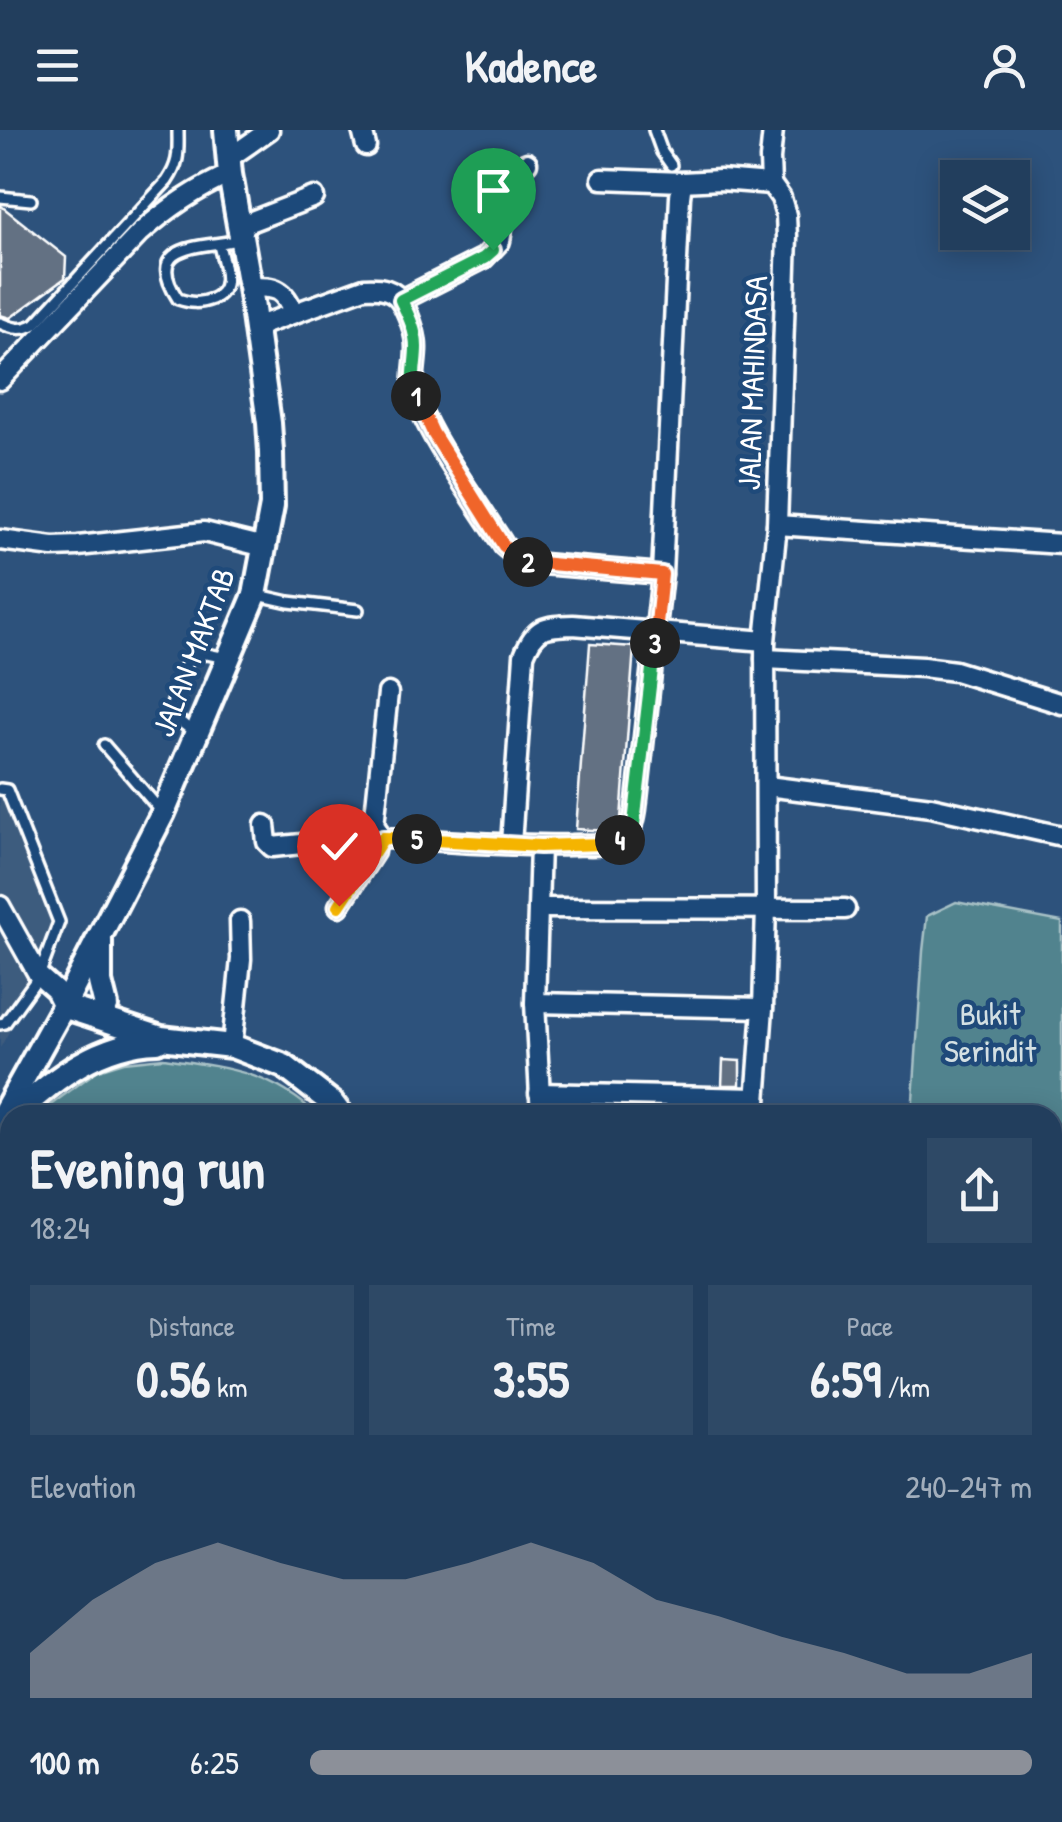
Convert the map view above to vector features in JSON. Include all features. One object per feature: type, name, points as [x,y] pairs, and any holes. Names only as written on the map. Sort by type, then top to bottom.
[{"type":"main road","name":"JALAN MAKTAB","points":[[8,1105],[163,813],[255,595],[272,506],[270,423],[250,287],[233,237],[226,130]]},
{"type":"main road","points":[[100,933],[100,982],[106,1006]]},
{"type":"main road","points":[[63,997],[106,1006],[186,1040]]},
{"type":"main road","points":[[63,997],[161,1038],[232,1046],[284,1066],[331,1105]]},
{"type":"main road","points":[[26,1105],[44,1088],[96,1055],[140,1042],[186,1040]]},
{"type":"street","points":[[0,380],[140,234],[230,166],[268,130]]},
{"type":"street","name":"JALAN MAHINDASA","points":[[755,1105],[766,908],[765,650],[777,525],[787,236],[782,198],[771,184],[772,130]]},
{"type":"street","points":[[401,300],[493,250],[500,241],[511,174],[527,164]]},
{"type":"street","points":[[602,179],[771,184]]},
{"type":"street","points":[[383,838],[540,846],[616,842],[634,824],[662,574],[682,182]]},
{"type":"street","points":[[233,237],[314,197]]},
{"type":"street","points":[[250,287],[280,290],[294,313]]},
{"type":"street","points":[[256,327],[364,288],[392,291],[401,300],[414,329],[412,376],[416,400],[504,546],[531,563],[662,574]]},
{"type":"street","points":[[777,525],[1062,544]]},
{"type":"street","points":[[0,540],[78,546],[204,532],[265,547]]},
{"type":"street","points":[[510,844],[524,656],[539,630],[553,626],[656,630],[765,650],[924,667],[956,672],[1062,704]]},
{"type":"street","points":[[383,838],[374,825],[388,693]]},
{"type":"street","points":[[767,786],[932,806],[1062,836]]},
{"type":"street","points":[[265,825],[267,842],[272,848],[338,846],[368,860]]},
{"type":"street","points":[[339,906],[383,838]]},
{"type":"street","points":[[540,846],[534,1003],[540,1105]]},
{"type":"street","points":[[0,906],[38,976],[63,997]]},
{"type":"street","points":[[538,908],[844,909]]},
{"type":"street","points":[[232,1046],[241,959],[240,921]]},
{"type":"street","points":[[534,1003],[763,1008]]},
{"type":"street","points":[[539,1093],[724,1105]]},
{"type":"lane","points":[[0,324],[25,329],[35,324],[109,246],[175,169],[178,130]]},
{"type":"lane","points":[[654,130],[671,165]]},
{"type":"lane","points":[[0,198],[31,200]]},
{"type":"lane","points":[[233,237],[224,291],[199,303],[178,298],[168,279],[170,260],[176,253],[189,246],[233,237]]},
{"type":"lane","points":[[255,595],[358,610]]},
{"type":"lane","points":[[197,734],[178,720],[172,705],[188,659],[191,655],[207,654],[229,658]]},
{"type":"lane","points":[[104,745],[163,813]]},
{"type":"lane","points":[[0,789],[8,790],[59,922],[38,976],[5,1023],[0,1024]]},
{"type":"shaded area","points":[[9,784],[68,926],[0,1048],[0,787]]},
{"type":"green space","name":"Bukit Serindit","points":[[956,902],[1062,922],[1062,1105],[913,1105],[927,916]]},
{"type":"green space","points":[[163,1058],[226,1068],[264,1080],[306,1105],[51,1105],[98,1070],[124,1062]]},
{"type":"building","points":[[0,205],[66,257],[65,278],[10,318],[0,315]]},
{"type":"building","points":[[590,644],[634,647],[621,819],[617,827],[608,831],[576,829]]},
{"type":"building","points":[[723,1060],[740,1061],[740,1085],[722,1085]]},
{"type":"route","points":[[339,906],[383,838],[540,846],[602,844],[616,842],[634,824],[662,574],[531,563],[516,556],[504,546],[416,400],[412,376],[414,329],[401,300],[493,250]]}]
